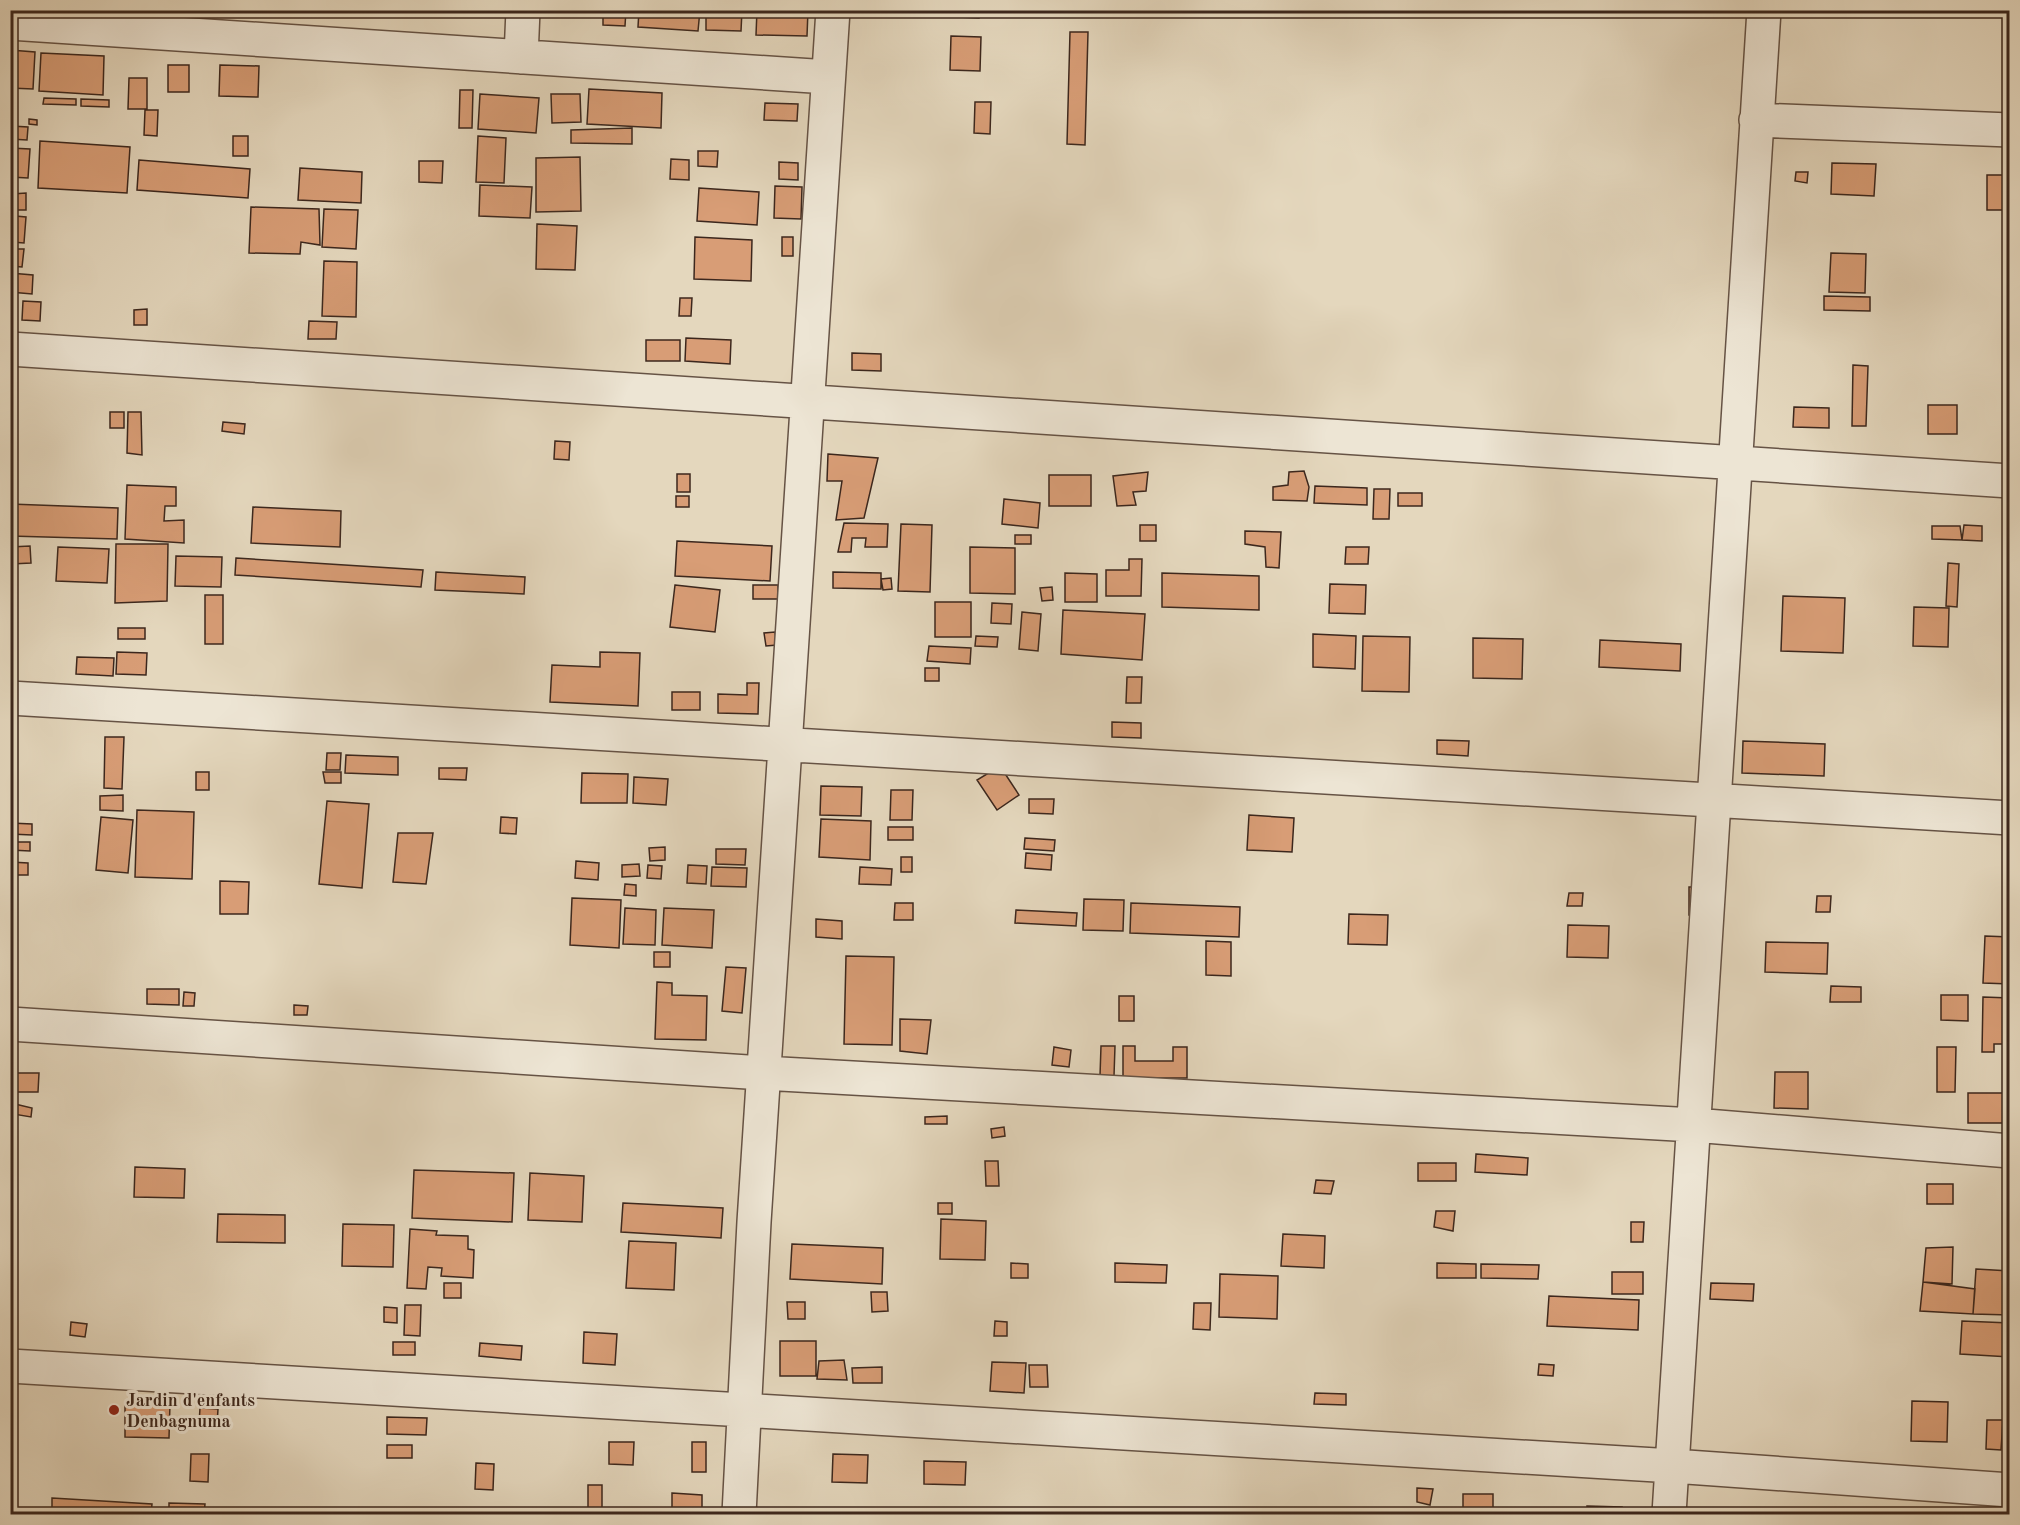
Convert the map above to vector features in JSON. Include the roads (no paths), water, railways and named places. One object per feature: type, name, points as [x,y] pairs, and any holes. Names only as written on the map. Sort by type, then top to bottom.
[{"type":"street","points":[[521,57],[523,10]]},
{"type":"street","points":[[739,1515],[784,744],[833,10]]},
{"type":"street","points":[[1669,1515],[1764,10]]},
{"type":"street","points":[[10,24],[828,77]]},
{"type":"street","points":[[1756,120],[2010,130]]},
{"type":"street","points":[[10,349],[2010,481]]},
{"type":"street","points":[[10,698],[2010,818]]},
{"type":"street","points":[[10,1024],[764,1073],[1694,1125],[2010,1151]]},
{"type":"street","points":[[10,1366],[1673,1467],[2010,1490]]},
{"type":"place","name":"Jardin d'enfants Denbagnuma","points":[[114,1410]]}]
